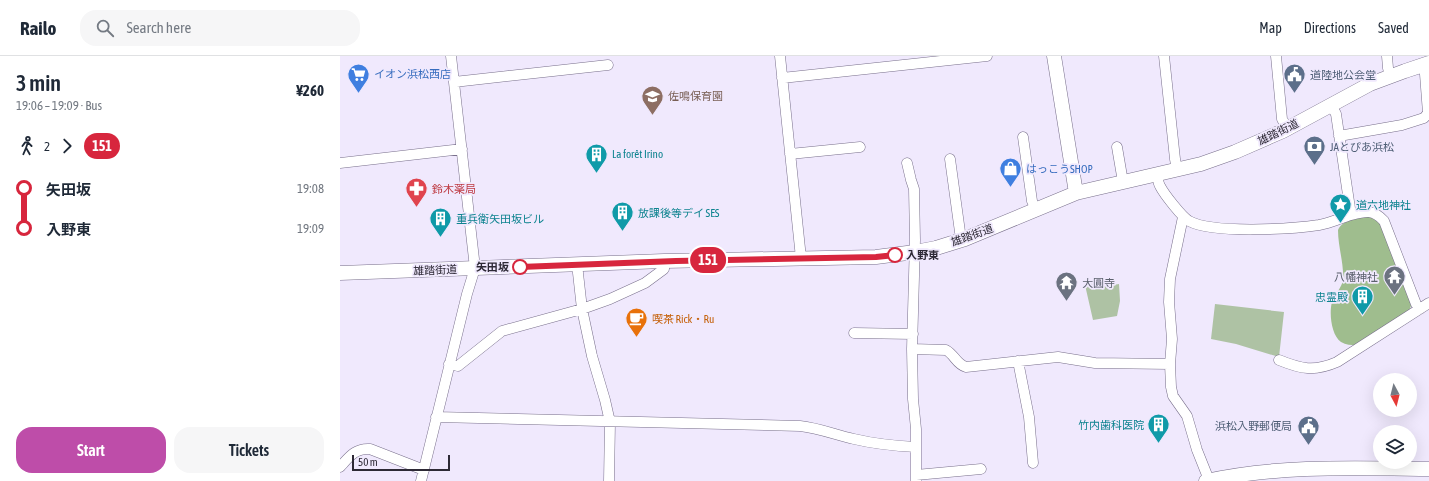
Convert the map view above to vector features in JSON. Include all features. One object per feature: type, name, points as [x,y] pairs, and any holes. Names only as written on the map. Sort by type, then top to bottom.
[{"type":"street","points":[[421,481],[466,294],[475,268],[451,56]]},
{"type":"street","points":[[780,56],[801,258]]},
{"type":"street","points":[[782,78],[987,56]]},
{"type":"street","points":[[1054,56],[1076,193]]},
{"type":"street","points":[[1164,56],[1177,170]]},
{"type":"street","points":[[1276,56],[1282,119],[1287,128]]},
{"type":"street","points":[[1387,56],[1390,76]]},
{"type":"street","points":[[1339,136],[1402,124],[1424,118],[1429,113],[1424,74],[1426,64]]},
{"type":"street","name":"雄踏街道","points":[[340,273],[664,261],[876,257],[936,248],[962,240],[1076,193],[1201,164],[1235,152],[1287,128],[1353,92],[1390,76],[1426,64]]},
{"type":"street","points":[[454,82],[608,65]]},
{"type":"street","points":[[1331,105],[1336,114],[1351,215]]},
{"type":"street","points":[[1024,137],[1032,201],[1036,210]]},
{"type":"street","points":[[790,154],[860,147]]},
{"type":"street","points":[[1117,147],[1123,182]]},
{"type":"street","points":[[340,163],[462,149]]},
{"type":"street","points":[[950,159],[962,240]]},
{"type":"street","points":[[907,163],[914,189],[915,252],[912,349],[916,478],[981,469]]},
{"type":"street","points":[[1157,174],[1160,186],[1183,216],[1187,220],[1205,226],[1263,229],[1320,224],[1369,211],[1378,214],[1384,221],[1416,304],[1420,309]]},
{"type":"street","points":[[1183,216],[1170,279],[1169,302],[1172,339],[1170,387],[1173,396],[1187,416],[1207,481],[1263,472],[1312,468],[1429,469]]},
{"type":"street","points":[[449,364],[458,366],[502,331],[582,309],[628,292],[645,283],[664,269],[664,261]]},
{"type":"street","points":[[577,264],[582,309],[592,356],[610,422],[609,481]]},
{"type":"street","points":[[1279,360],[1304,368],[1316,369],[1327,367],[1429,303]]},
{"type":"street","points":[[854,333],[913,334]]},
{"type":"street","points":[[912,349],[946,350],[951,352],[956,361],[961,365],[966,366],[1058,357],[1095,363],[1170,364]]},
{"type":"street","points":[[1018,361],[1029,417],[1033,463]]},
{"type":"street","points":[[436,417],[808,427],[856,440],[888,445],[916,447]]},
{"type":"street","points":[[340,467],[353,452],[370,449],[424,470]]},
{"type":"green space","points":[[1369,215],[1380,223],[1411,306],[1409,311],[1356,345],[1348,345],[1338,339],[1333,329],[1331,317],[1332,302],[1343,280],[1343,267],[1338,230],[1340,226],[1347,221]]},
{"type":"green space","points":[[1099,282],[1107,286],[1119,284],[1120,301],[1117,316],[1093,320],[1085,285]]},
{"type":"green space","points":[[1215,304],[1284,312],[1279,357],[1236,344],[1211,339]]},
{"type":"bus line","name":"151","points":[[520,267],[676,261],[876,257],[895,255]]},
{"type":"place","name":"イオン浜松西店","points":[[359,94]]},
{"type":"place","name":"道陸地公会堂","points":[[1295,94]]},
{"type":"place","name":"佐鳴保育園","points":[[653,116]]},
{"type":"place","name":"JAとぴあ浜松","points":[[1314,166]]},
{"type":"place","name":"La forêt Irino","points":[[596,174]]},
{"type":"place","name":"はっこうSHOP","points":[[1011,188]]},
{"type":"place","name":"鈴木薬局","points":[[416,208]]},
{"type":"place","name":"道六地神社","points":[[1340,224]]},
{"type":"place","name":"放課後等デイ SES","points":[[623,232]]},
{"type":"place","name":"重兵衛矢田坂ビル","points":[[441,238]]},
{"type":"place","name":"入野東","points":[[895,255]]},
{"type":"place","name":"矢田坂","points":[[520,267]]},
{"type":"place","name":"八幡神社","points":[[1394,296]]},
{"type":"place","name":"大圓寺","points":[[1066,302]]},
{"type":"place","name":"忠霊殿","points":[[1363,316]]},
{"type":"place","name":"喫茶 Rick・Ru","points":[[637,338]]},
{"type":"place","name":"竹内歯科医院","points":[[1159,444]]},
{"type":"place","name":"浜松入野郵便局","points":[[1308,446]]}]
